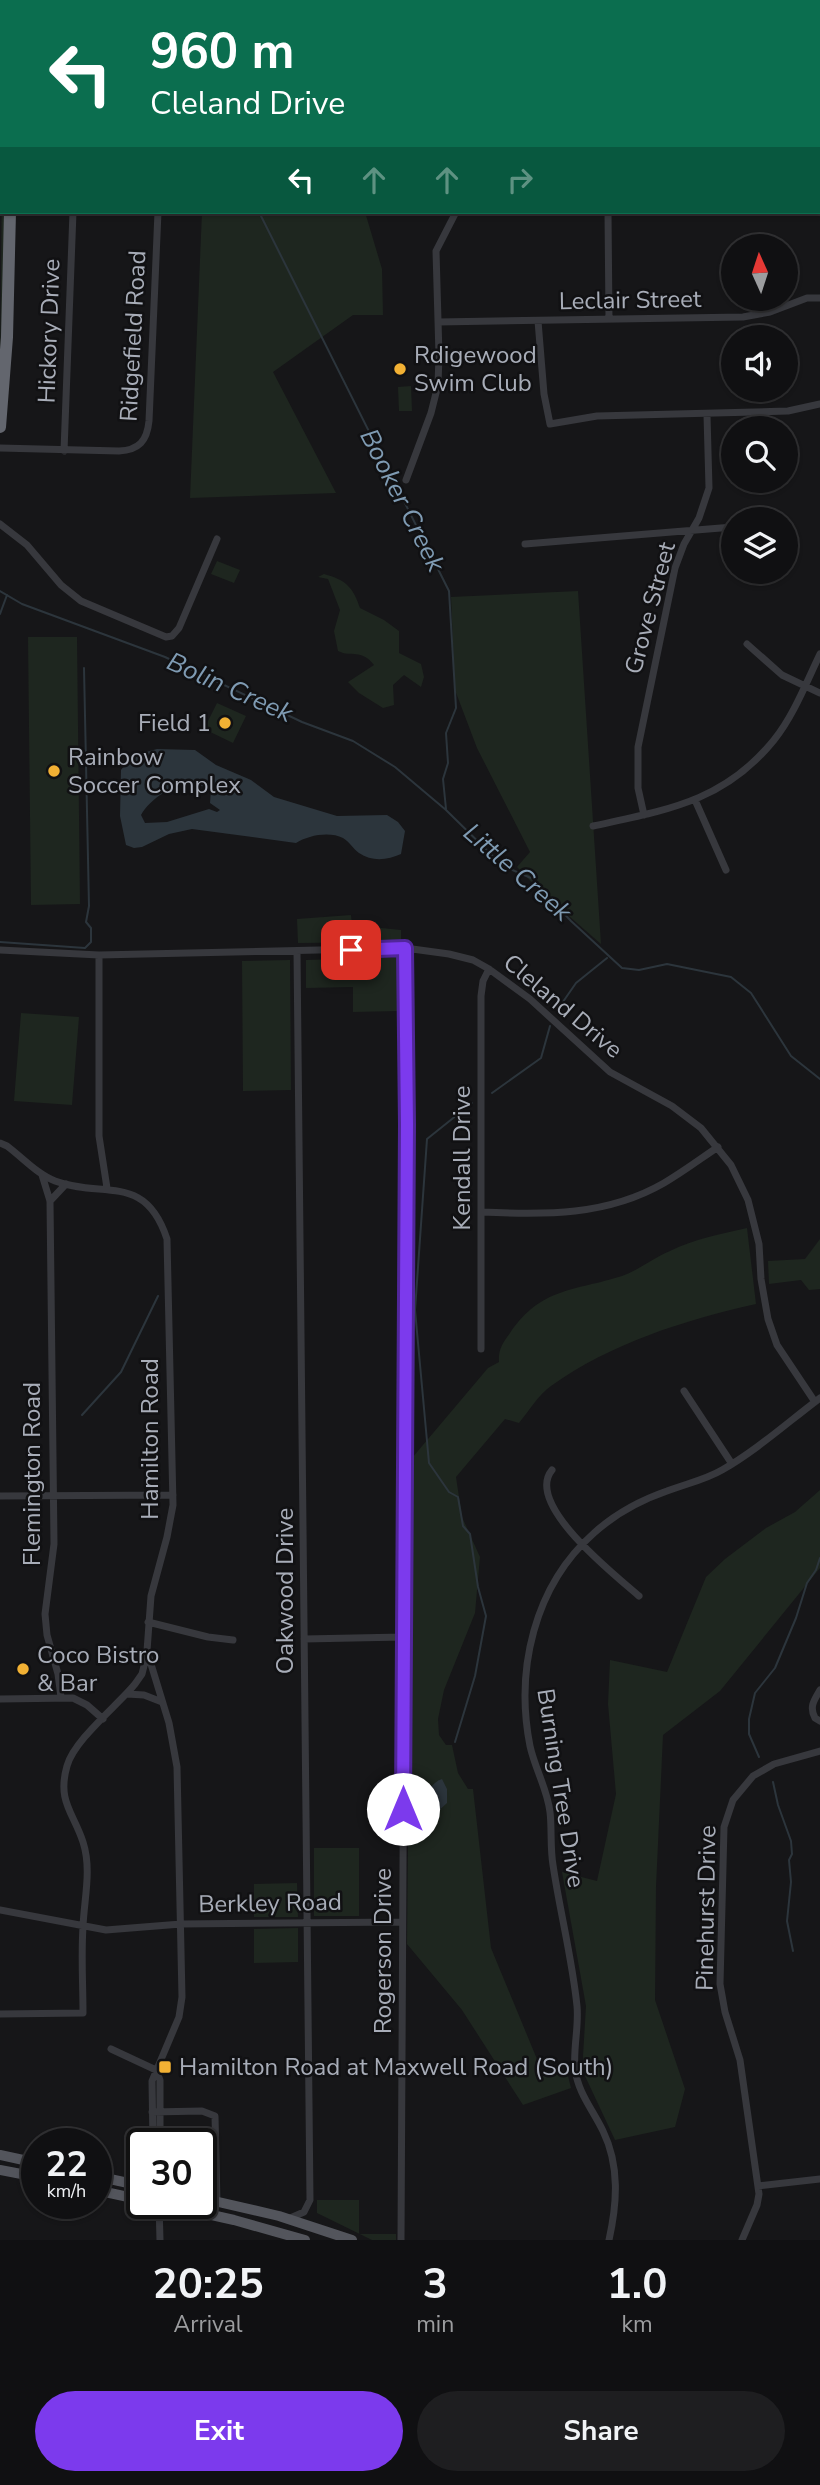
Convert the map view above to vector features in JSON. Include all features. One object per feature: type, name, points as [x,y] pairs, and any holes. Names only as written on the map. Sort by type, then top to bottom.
[{"type":"highway","points":[[0,427],[7,337],[10,214]]},
{"type":"main road","points":[[0,2155],[21,2160]]},
{"type":"main road","points":[[0,2169],[21,2174]]},
{"type":"main road","points":[[217,2202],[288,2219],[352,2240]]},
{"type":"main road","points":[[217,2216],[305,2240]]},
{"type":"street","name":"Hickory Drive","points":[[64,451],[73,214]]},
{"type":"street","name":"Ridgefield Road","points":[[0,448],[131,451],[139,447],[148,433],[158,214]]},
{"type":"street","points":[[406,480],[431,413],[438,385],[436,251],[455,214]]},
{"type":"street","points":[[608,214],[609,319]]},
{"type":"street","name":"Leclair Street","points":[[438,322],[743,317],[770,312],[807,298],[820,298]]},
{"type":"street","points":[[538,321],[544,394],[550,424],[597,416],[788,411],[820,404]]},
{"type":"street","name":"Grove Street","points":[[644,815],[638,788],[638,747],[675,568],[699,518],[709,488],[708,415]]},
{"type":"street","points":[[0,524],[27,545],[60,583],[81,601],[166,637],[172,636],[179,628],[217,539]]},
{"type":"street","points":[[525,544],[721,528]]},
{"type":"street","points":[[747,644],[782,675],[820,694]]},
{"type":"street","points":[[593,826],[695,800],[732,780],[774,740],[820,654]]},
{"type":"street","points":[[695,800],[726,870]]},
{"type":"street","name":"Cleland Drive","points":[[0,950],[99,956],[405,948],[473,960],[530,999],[611,1072],[687,1116],[718,1147],[740,1182],[752,1212],[759,1244],[764,1304],[777,1345],[793,1371],[818,1400]]},
{"type":"street","name":"Rogerson Drive","points":[[402,2237],[407,1138],[405,948]]},
{"type":"street","name":"Oakwood Drive","points":[[288,2219],[304,2212],[310,2200],[296,951]]},
{"type":"street","points":[[0,1143],[42,1175],[66,1184],[107,1188],[99,1136],[99,956]]},
{"type":"street","name":"Kendall Drive","points":[[481,1349],[482,986],[489,969]]},
{"type":"street","points":[[481,1212],[555,1214],[620,1203],[663,1184],[718,1147]]},
{"type":"street","name":"Flemington Road","points":[[42,1175],[50,1201],[54,1555],[46,1603],[46,1625],[61,1697]]},
{"type":"street","points":[[50,1201],[66,1184]]},
{"type":"street","name":"Hamilton Road","points":[[107,1188],[128,1193],[146,1205],[155,1213],[167,1239],[172,1517],[153,1587],[147,1651],[177,1767],[182,2006],[156,2070],[160,2080],[154,2128]]},
{"type":"street","points":[[684,1391],[732,1464]]},
{"type":"street","name":"Burning Tree Drive","points":[[609,2240],[617,2200],[613,2167],[604,2133],[582,2096],[577,2080],[576,1996],[552,1862],[550,1813],[545,1786],[531,1750],[524,1696],[525,1668],[535,1626],[546,1598],[581,1545],[616,1516],[641,1501],[720,1471],[818,1400]]},
{"type":"street","points":[[552,1470],[547,1476],[546,1493],[581,1545],[639,1596]]},
{"type":"street","points":[[0,1496],[173,1495]]},
{"type":"street","points":[[148,1622],[208,1637],[233,1640]]},
{"type":"street","points":[[304,1639],[403,1637]]},
{"type":"street","points":[[0,2014],[83,2013],[83,1927],[87,1858],[83,1840],[65,1802],[64,1783],[68,1763],[80,1744],[142,1674],[147,1651]]},
{"type":"street","points":[[820,1690],[812,1708],[815,1718],[820,1721]]},
{"type":"street","points":[[127,1694],[144,1695],[162,1702]]},
{"type":"street","points":[[0,1699],[61,1697],[80,1701],[103,1719]]},
{"type":"street","name":"Pinehurst Drive","points":[[743,2240],[758,2201],[758,2186],[740,2060],[725,2012],[720,1984],[724,1827],[733,1800],[753,1776],[774,1764],[820,1751]]},
{"type":"street","name":"Berkley Road","points":[[0,1910],[106,1930],[181,1924],[402,1922]]},
{"type":"street","points":[[111,2049],[156,2070]]},
{"type":"street","points":[[156,2112],[202,2111],[215,2116],[215,2128]]},
{"type":"street","name":"Hamilton Road","points":[[156,2112],[158,2128]]},
{"type":"street","points":[[758,2186],[820,2179]]},
{"type":"street","points":[[159,2219],[160,2240]]},
{"type":"shaded area","points":[[2,214],[6,214],[0,395]]},
{"type":"shaded area","points":[[202,214],[366,214],[382,269],[383,315],[353,315],[273,372],[336,493],[190,498]]},
{"type":"shaded area","points":[[411,386],[412,411],[399,411],[398,387]]},
{"type":"shaded area","points":[[217,561],[240,570],[234,583],[211,574]]},
{"type":"shaded area","points":[[324,574],[343,582],[355,595],[360,608],[399,631],[399,653],[421,664],[424,677],[421,687],[404,675],[393,685],[394,705],[383,708],[359,693],[348,682],[374,665],[361,655],[338,651],[334,631],[340,610],[328,579],[318,577]]},
{"type":"shaded area","points":[[578,591],[601,944],[517,867],[530,852],[477,748],[455,690],[451,597]]},
{"type":"shaded area","name":"Rainbow Soccer Complex","points":[[28,637],[77,637],[80,904],[31,905]]},
{"type":"shaded area","name":"Field 1","points":[[217,703],[246,716],[233,743],[204,729]]},
{"type":"shaded area","points":[[157,749],[195,750],[216,765],[251,780],[274,797],[337,816],[387,815],[405,831],[401,854],[385,859],[369,858],[359,853],[343,838],[326,834],[296,843],[192,829],[169,834],[134,848],[126,845],[120,816],[121,770],[132,756]],"holes":[[[193,782],[211,790],[210,803],[220,810],[217,812],[209,809],[167,822],[145,823],[141,815],[156,798],[178,785]]]},
{"type":"shaded area","points":[[351,915],[352,925],[401,930],[401,942],[298,943],[297,919]]},
{"type":"shaded area","points":[[399,957],[399,1011],[353,1012],[353,987],[306,988],[306,960]]},
{"type":"shaded area","points":[[290,960],[291,1090],[243,1091],[242,961]]},
{"type":"shaded area","points":[[21,1013],[79,1017],[72,1105],[14,1101]]},
{"type":"shaded area","points":[[747,1228],[756,1304],[649,1335],[598,1357],[546,1390],[519,1423],[505,1419],[456,1477],[462,1517],[480,1557],[475,1613],[444,1690],[438,1719],[439,1735],[446,1745],[452,1745],[458,1773],[468,1789],[473,1789],[491,1948],[544,2076],[567,2072],[571,2088],[523,2105],[462,2010],[407,1944],[412,1458],[488,1368],[499,1362],[500,1350],[505,1340],[534,1307],[560,1293],[628,1273],[688,1243]]},
{"type":"shaded area","points":[[820,1239],[820,1289],[809,1290],[801,1280],[769,1284],[768,1261],[805,1259]]},
{"type":"shaded area","points":[[820,1490],[820,1568],[720,1691],[663,1735],[656,1887],[655,2000],[685,2089],[675,2127],[615,2140],[585,2076],[583,2056],[586,2006],[562,1872],[597,1881],[616,1794],[608,1704],[610,1660],[667,1672],[706,1577],[725,1559],[766,1528],[795,1512]]},
{"type":"shaded area","points":[[442,1779],[447,1789],[447,1803],[434,1815],[427,1815],[422,1805],[425,1797],[432,1786]]},
{"type":"shaded area","points":[[314,1848],[359,1848],[359,1916],[314,1916]]},
{"type":"shaded area","points":[[297,1883],[298,1917],[254,1917],[254,1884]]},
{"type":"shaded area","points":[[298,1928],[298,1962],[254,1963],[254,1929]]},
{"type":"shaded area","points":[[317,2200],[359,2200],[359,2234],[317,2213]]},
{"type":"shaded area","points":[[360,2234],[396,2234],[396,2240],[372,2240]]},
{"type":"waterway","name":"Booker Creek","points":[[260,214],[449,591],[456,708],[446,733],[448,763],[443,779],[446,809]]},
{"type":"waterway","name":"Bolin Creek","points":[[0,591],[22,604],[165,657],[302,722],[353,741],[395,767],[446,810],[503,866],[531,878],[571,921],[622,968],[639,970],[667,964],[731,977],[751,993],[791,1056],[820,1079]]},
{"type":"waterway","points":[[0,614],[7,595]]},
{"type":"waterway","points":[[0,942],[85,948],[91,942],[91,928],[86,922],[89,906],[84,668]]},
{"type":"waterway","points":[[558,1009],[576,983],[607,958]]},
{"type":"waterway","points":[[492,1093],[541,1058],[550,1026]]},
{"type":"waterway","points":[[455,1742],[475,1676],[486,1616],[478,1587],[470,1534],[463,1526],[458,1497],[449,1492],[429,1463],[415,1310],[427,1139],[472,1103]]},
{"type":"waterway","points":[[82,1415],[121,1372],[158,1296]]},
{"type":"waterway","points":[[759,1757],[749,1734],[749,1719],[755,1693],[775,1668],[807,1583],[820,1558]]},
{"type":"waterway","points":[[773,1782],[791,1841],[787,1921],[793,1951]]},
{"type":"place","name":"Rdigewood Swim Club","points":[[400,369]]},
{"type":"place","name":"Field 1","points":[[225,723]]},
{"type":"place","name":"Rainbow Soccer Complex","points":[[54,771]]},
{"type":"place","name":"Coco Bistro & Bar","points":[[23,1669]]},
{"type":"place","name":"Hamilton Road at Maxwell Road (South)","points":[[165,2067]]},
{"type":"route","points":[[351,950],[405,948],[407,1124],[403,1809]]},
{"type":"water label","name":"Little Creek","points":[[518,872]]}]
